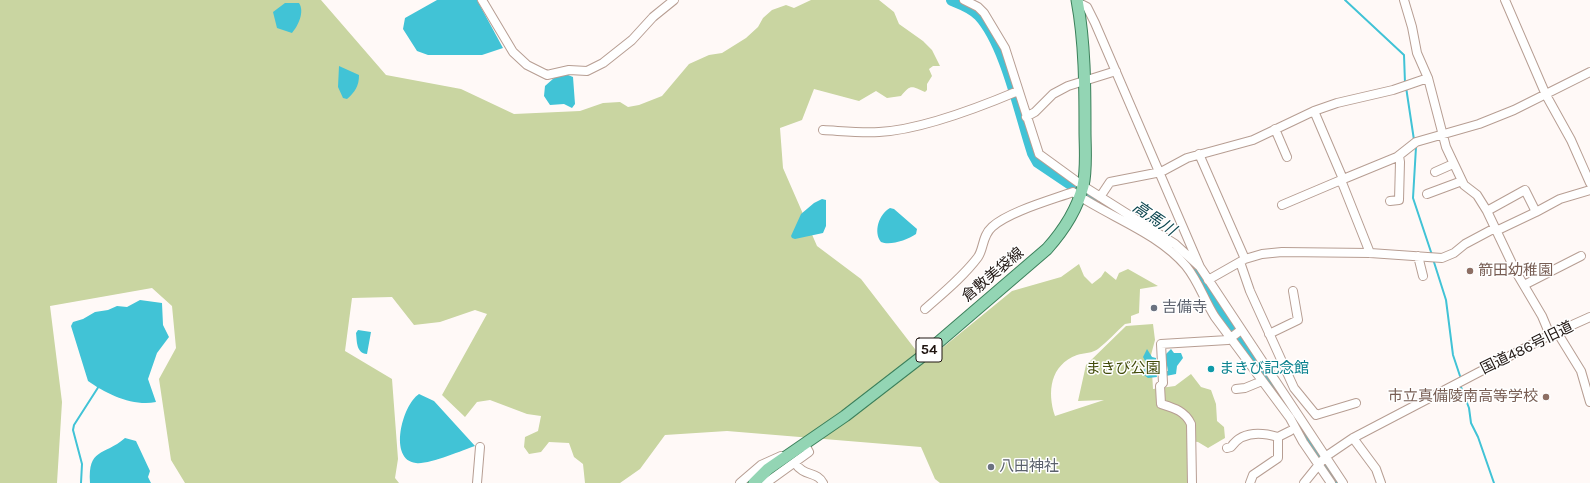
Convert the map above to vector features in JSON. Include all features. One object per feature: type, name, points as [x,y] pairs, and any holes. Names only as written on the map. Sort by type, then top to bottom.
[{"type":"main road","name":"倉敷美袋線","points":[[754,483],[768,470],[845,416],[920,358],[1048,248],[1064,230],[1081,191],[1085,162],[1084,57],[1077,1]]},
{"type":"street","points":[[482,0],[513,52],[527,65],[547,75],[569,70],[587,71],[603,63],[632,40],[653,17],[674,0]]},
{"type":"street","points":[[964,0],[978,7],[995,29],[1005,48],[1015,92],[1026,117],[1039,154],[1081,191],[1156,241],[1185,266],[1200,286],[1204,300],[1236,334],[1322,461],[1331,483]]},
{"type":"street","points":[[1404,0],[1412,27],[1417,53],[1428,78],[1442,134],[1454,164],[1462,181],[1477,195],[1487,211],[1524,285],[1554,334],[1580,371],[1590,402]]},
{"type":"street","points":[[1505,0],[1546,95],[1571,140],[1590,183]]},
{"type":"street","points":[[1077,1],[1087,7],[1091,13],[1161,172],[1200,267],[1262,381],[1290,418],[1303,442]]},
{"type":"street","points":[[1026,117],[1035,112],[1053,94],[1068,86],[1116,72]]},
{"type":"street","points":[[1282,205],[1399,156],[1415,143],[1478,124],[1546,95],[1590,72]]},
{"type":"street","points":[[1100,197],[1110,182],[1161,172],[1187,158],[1253,140],[1314,111],[1428,78]]},
{"type":"street","points":[[823,130],[880,132],[900,129],[937,121],[1015,92]]},
{"type":"street","points":[[1314,111],[1370,253]]},
{"type":"street","points":[[1275,129],[1287,157]]},
{"type":"street","points":[[1199,154],[1243,260],[1250,291],[1294,388],[1316,415],[1356,403]]},
{"type":"street","points":[[1390,202],[1399,200],[1399,156]]},
{"type":"street","points":[[1435,172],[1454,164]]},
{"type":"street","points":[[1427,194],[1462,181]]},
{"type":"street","points":[[1487,211],[1525,190],[1536,212]]},
{"type":"street","points":[[1208,280],[1243,260],[1262,254],[1299,251],[1370,253],[1433,258],[1447,256],[1465,244],[1571,195],[1590,190]]},
{"type":"street","points":[[925,309],[969,269],[979,255],[983,238],[992,227],[1006,217],[1073,192],[1081,191],[1100,197],[1175,244],[1200,267]]},
{"type":"street","points":[[1418,256],[1424,276]]},
{"type":"street","points":[[1524,285],[1581,256]]},
{"type":"street","points":[[1269,334],[1298,320],[1293,291]]},
{"type":"street","name":"国道486号旧道","points":[[1304,483],[1322,461],[1353,438],[1554,334],[1590,318]]},
{"type":"street","points":[[1192,483],[1191,424],[1188,417],[1177,409],[1161,404],[1160,386],[1163,383],[1161,344],[1228,340],[1236,334]]},
{"type":"street","points":[[1236,389],[1245,388],[1262,381]]},
{"type":"street","points":[[1290,418],[1288,421],[1290,431],[1303,442],[1343,483]]},
{"type":"street","points":[[1227,448],[1232,447],[1241,437],[1262,433],[1278,437],[1290,431]]},
{"type":"street","points":[[1250,483],[1254,475],[1278,458],[1278,437]]},
{"type":"street","points":[[1353,438],[1376,469],[1381,483]]},
{"type":"street","points":[[477,483],[480,447]]},
{"type":"street","points":[[740,483],[761,465],[800,448],[809,452],[766,483]]},
{"type":"street","points":[[795,462],[806,473],[815,475],[823,483]]},
{"type":"green space","name":"まきび公園","points":[[0,0],[321,0],[386,75],[461,89],[514,114],[580,111],[603,103],[620,102],[628,107],[639,105],[662,96],[689,64],[709,55],[722,53],[746,38],[758,27],[763,18],[772,10],[786,5],[794,8],[811,0],[879,0],[894,12],[899,24],[923,41],[932,50],[940,66],[933,66],[929,69],[932,76],[927,84],[927,90],[925,92],[912,87],[907,89],[901,96],[887,98],[876,91],[859,101],[814,89],[802,120],[780,128],[783,168],[817,246],[861,279],[925,362],[1012,291],[1061,277],[1079,264],[1084,276],[1092,284],[1101,277],[1105,271],[1116,280],[1119,273],[1128,269],[1158,286],[1140,289],[1139,313],[1131,316],[1131,323],[1125,324],[1096,350],[1077,355],[1061,365],[1056,372],[1051,389],[1051,398],[1055,416],[1104,400],[1078,401],[1086,365],[1126,326],[1153,324],[1155,340],[1151,355],[1153,389],[1175,386],[1191,374],[1201,387],[1211,390],[1216,404],[1217,421],[1224,427],[1225,438],[1208,448],[1198,442],[1189,441],[1190,483],[940,483],[935,479],[921,447],[727,431],[665,435],[640,469],[620,483],[585,483],[583,464],[574,457],[569,443],[549,442],[541,452],[529,454],[524,447],[525,437],[538,431],[541,416],[527,414],[490,400],[477,402],[465,417],[442,395],[487,314],[475,310],[440,322],[414,325],[392,297],[352,298],[345,351],[392,379],[398,459],[395,478],[399,483],[185,483],[171,460],[159,379],[176,348],[172,306],[152,288],[50,306],[62,402],[57,483],[0,483]]},
{"type":"water","points":[[437,0],[477,0],[503,48],[482,55],[428,55],[417,51],[403,29],[405,18]]},
{"type":"water","points":[[285,3],[299,3],[301,7],[300,19],[292,33],[277,28],[273,12]]},
{"type":"water","points":[[339,66],[359,75],[356,88],[347,99],[343,98],[338,87]]},
{"type":"water","points":[[564,75],[573,77],[575,104],[572,108],[564,104],[550,105],[544,96],[545,86],[554,78]]},
{"type":"water","points":[[822,199],[826,200],[826,226],[823,233],[795,239],[792,238],[791,236],[801,214],[814,203]]},
{"type":"water","points":[[890,208],[894,209],[917,229],[916,234],[898,242],[881,242],[877,233],[878,224],[883,214]]},
{"type":"water","points":[[140,300],[162,303],[163,325],[169,337],[157,353],[148,379],[156,402],[148,403],[139,403],[120,398],[88,381],[71,326],[73,322],[83,319],[95,312],[108,310],[117,306],[127,307]]},
{"type":"water","points":[[358,330],[371,332],[367,354],[363,353],[359,349],[356,333]]},
{"type":"water","points":[[1147,349],[1152,357],[1156,358],[1156,361],[1154,361],[1154,370],[1156,371],[1157,377],[1148,378],[1143,374],[1143,371],[1148,366],[1143,357]]},
{"type":"water","points":[[1171,349],[1174,353],[1181,353],[1183,358],[1177,366],[1176,374],[1166,376],[1166,371],[1168,371],[1165,355]]},
{"type":"water","points":[[419,394],[434,401],[475,446],[429,462],[416,463],[407,460],[402,452],[400,443],[403,420],[407,409]]},
{"type":"water","points":[[125,438],[136,441],[150,471],[148,477],[151,483],[90,483],[90,472],[94,458]]},
{"type":"waterway","name":"高馬川","points":[[952,0],[963,4],[976,12],[989,28],[997,43],[1005,61],[1033,153],[1038,162],[1093,199],[1126,218]]},
{"type":"waterway","points":[[1345,0],[1404,55],[1405,83]]},
{"type":"waterway","points":[[1406,87],[1414,140]]},
{"type":"waterway","points":[[1416,147],[1413,198],[1432,255]]},
{"type":"waterway","name":"高馬川","points":[[1178,253],[1198,273],[1224,315],[1337,483]]},
{"type":"waterway","points":[[1433,259],[1446,300],[1453,355],[1460,376]]},
{"type":"waterway","points":[[81,483],[82,464],[73,430],[74,425],[99,386]]},
{"type":"waterway","points":[[1461,387],[1469,408],[1471,423],[1478,437],[1494,483]]},
{"type":"place","name":"箭田幼稚園","points":[[1470,271]]},
{"type":"place","name":"吉備寺","points":[[1154,308]]},
{"type":"place","name":"まきび記念館","points":[[1211,369]]},
{"type":"place","name":"市立真備陵南高等学校","points":[[1546,397]]},
{"type":"place","name":"八田神社","points":[[991,467]]}]
